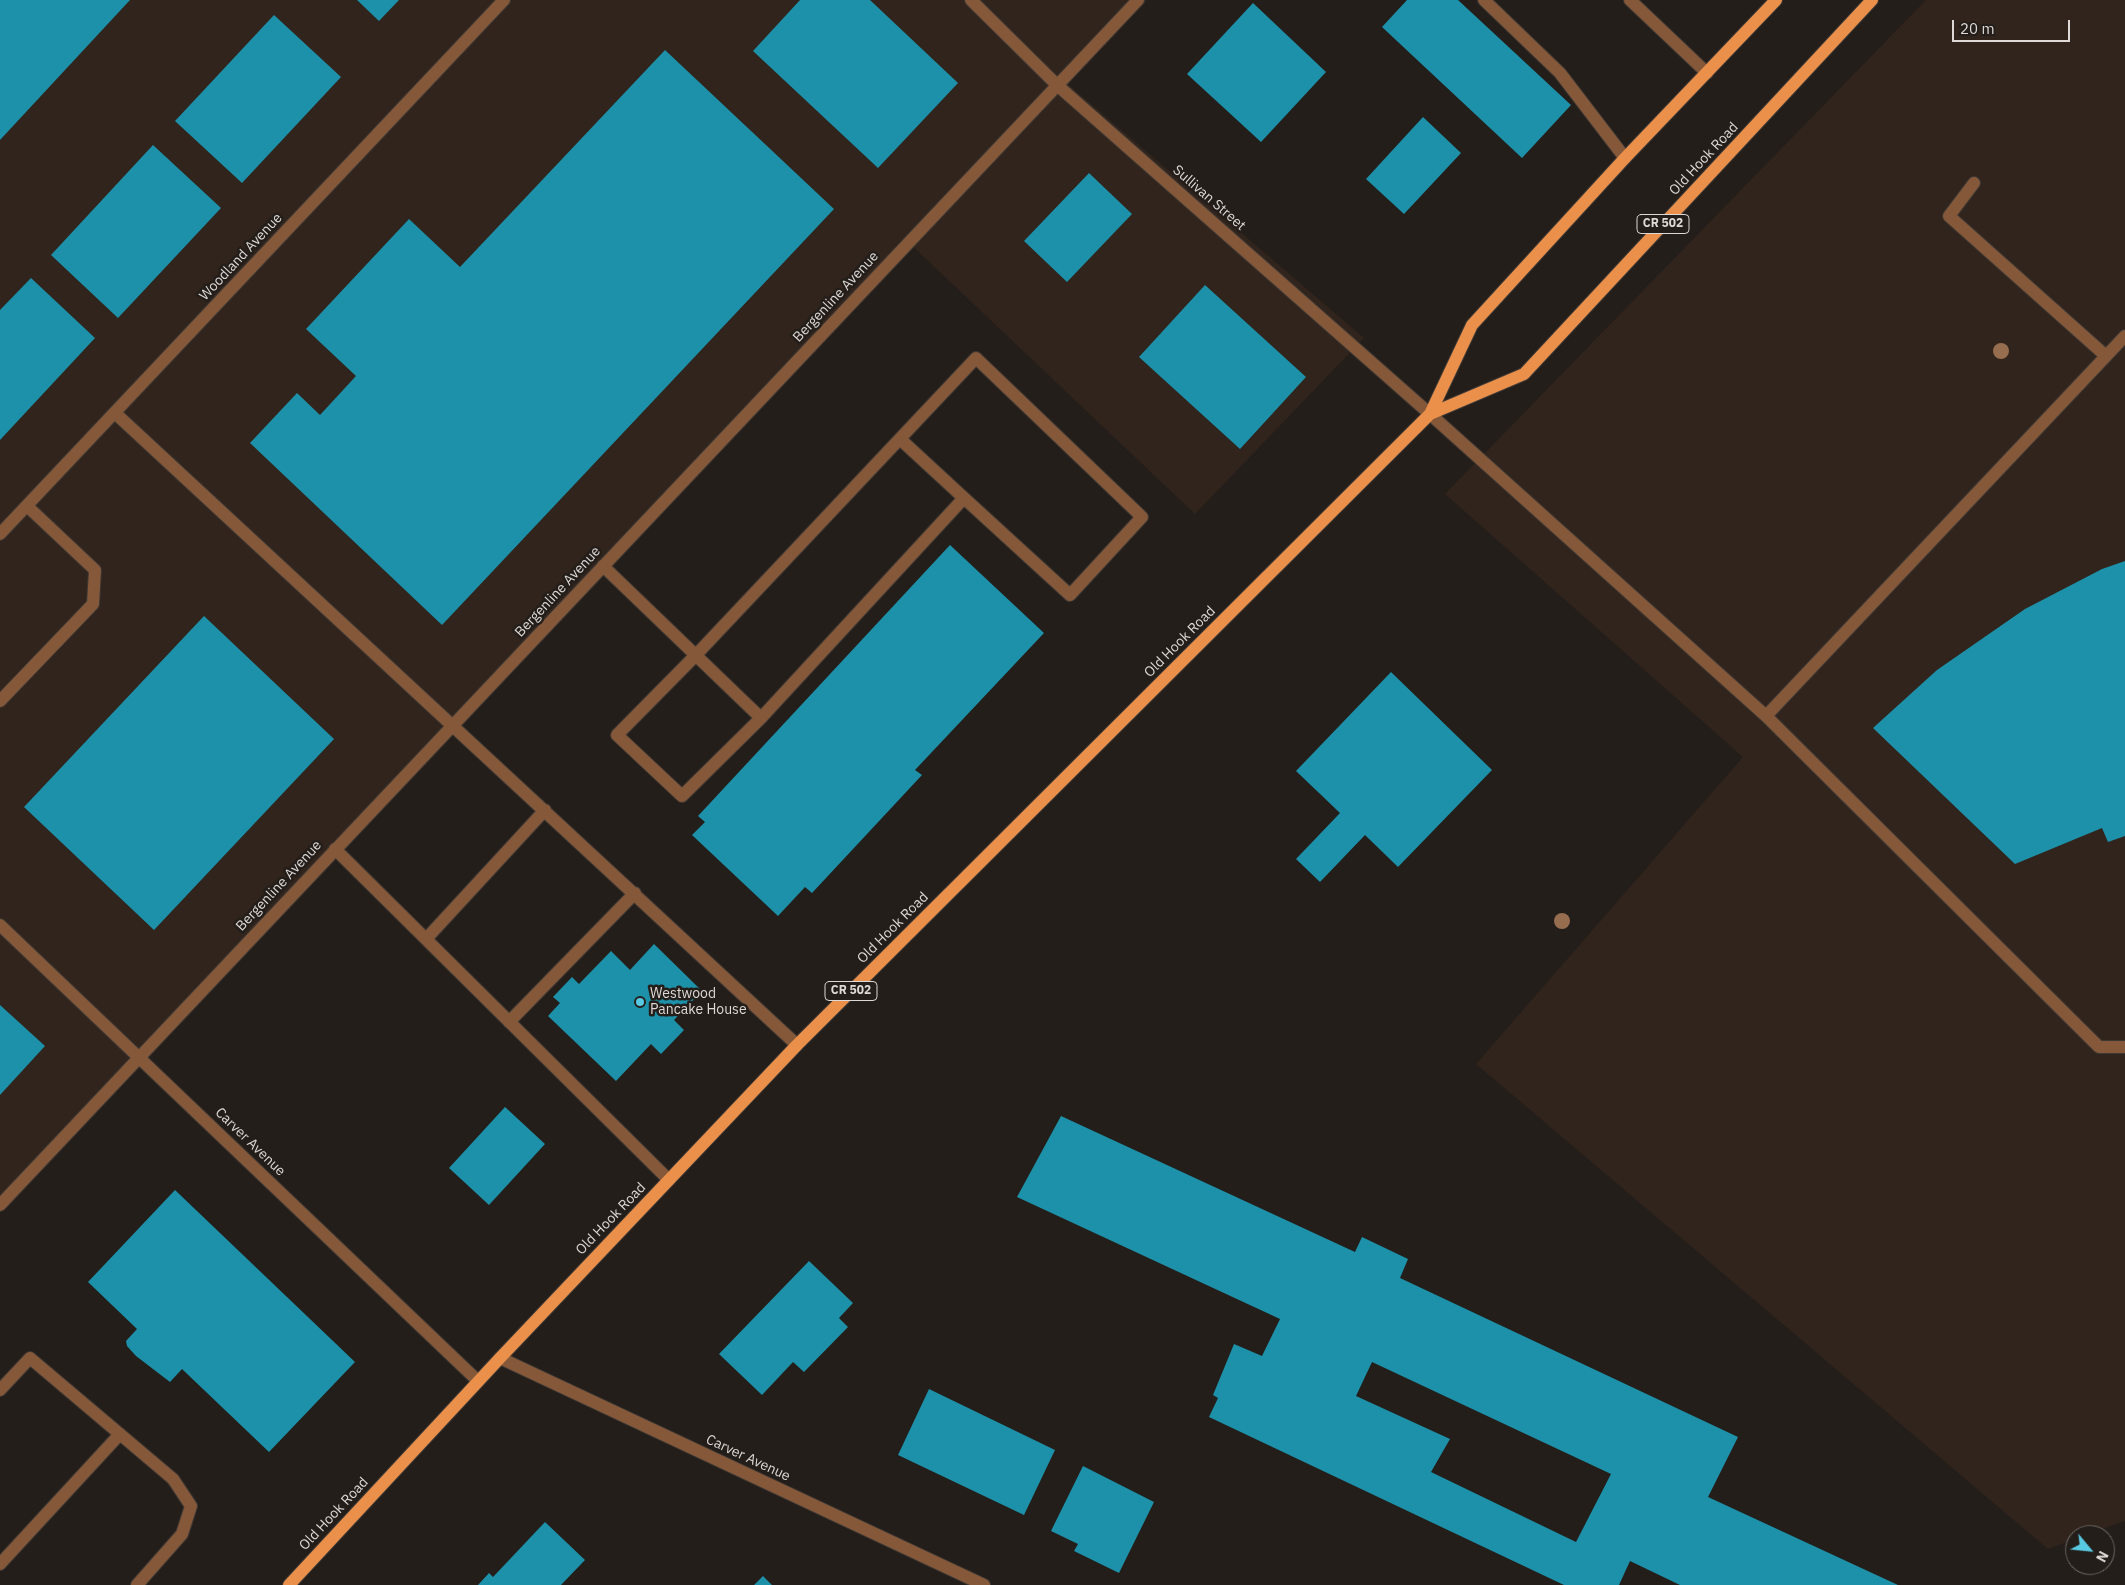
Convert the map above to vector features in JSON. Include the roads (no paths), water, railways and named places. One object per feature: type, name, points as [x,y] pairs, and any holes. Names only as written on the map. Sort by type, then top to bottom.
[{"type":"main road","name":"Old Hook Road","points":[[288,1585],[478,1381],[797,1045],[1430,414],[1472,325],[1625,158],[1776,0]]},
{"type":"main road","name":"Old Hook Road","points":[[1430,414],[1524,374],[1872,0]]},
{"type":"street","name":"Woodland Avenue","points":[[0,534],[504,0]]},
{"type":"street","name":"Sullivan Street","points":[[971,0],[1057,85],[1430,414],[1766,716],[2099,1047],[2125,1047]]},
{"type":"street","name":"Bergenline Avenue","points":[[0,1205],[1138,0]]},
{"type":"street","points":[[1484,0],[1560,73],[1625,158]]},
{"type":"street","points":[[1630,0],[1707,72]]},
{"type":"street","points":[[1974,183],[1949,216],[2106,356]]},
{"type":"street","points":[[1766,716],[2125,336]]},
{"type":"street","points":[[900,439],[1070,595],[1142,517],[976,358],[695,656],[617,735],[682,796],[761,718],[964,498]]},
{"type":"street","points":[[115,413],[797,1045]]},
{"type":"street","points":[[0,701],[92,604],[95,570],[27,506]]},
{"type":"street","points":[[602,566],[761,718]]},
{"type":"street","points":[[426,939],[545,810]]},
{"type":"street","points":[[335,849],[669,1180]]},
{"type":"street","points":[[509,1022],[635,893]]},
{"type":"street","name":"Carver Avenue","points":[[0,925],[478,1381]]},
{"type":"street","points":[[0,1390],[30,1358],[173,1479],[191,1506],[182,1534],[137,1585]]},
{"type":"street","name":"Carver Avenue","points":[[500,1358],[984,1585]]},
{"type":"street","points":[[0,1564],[120,1434]]},
{"type":"place","name":"Westwood Pancake House","points":[[640,1002]]}]
